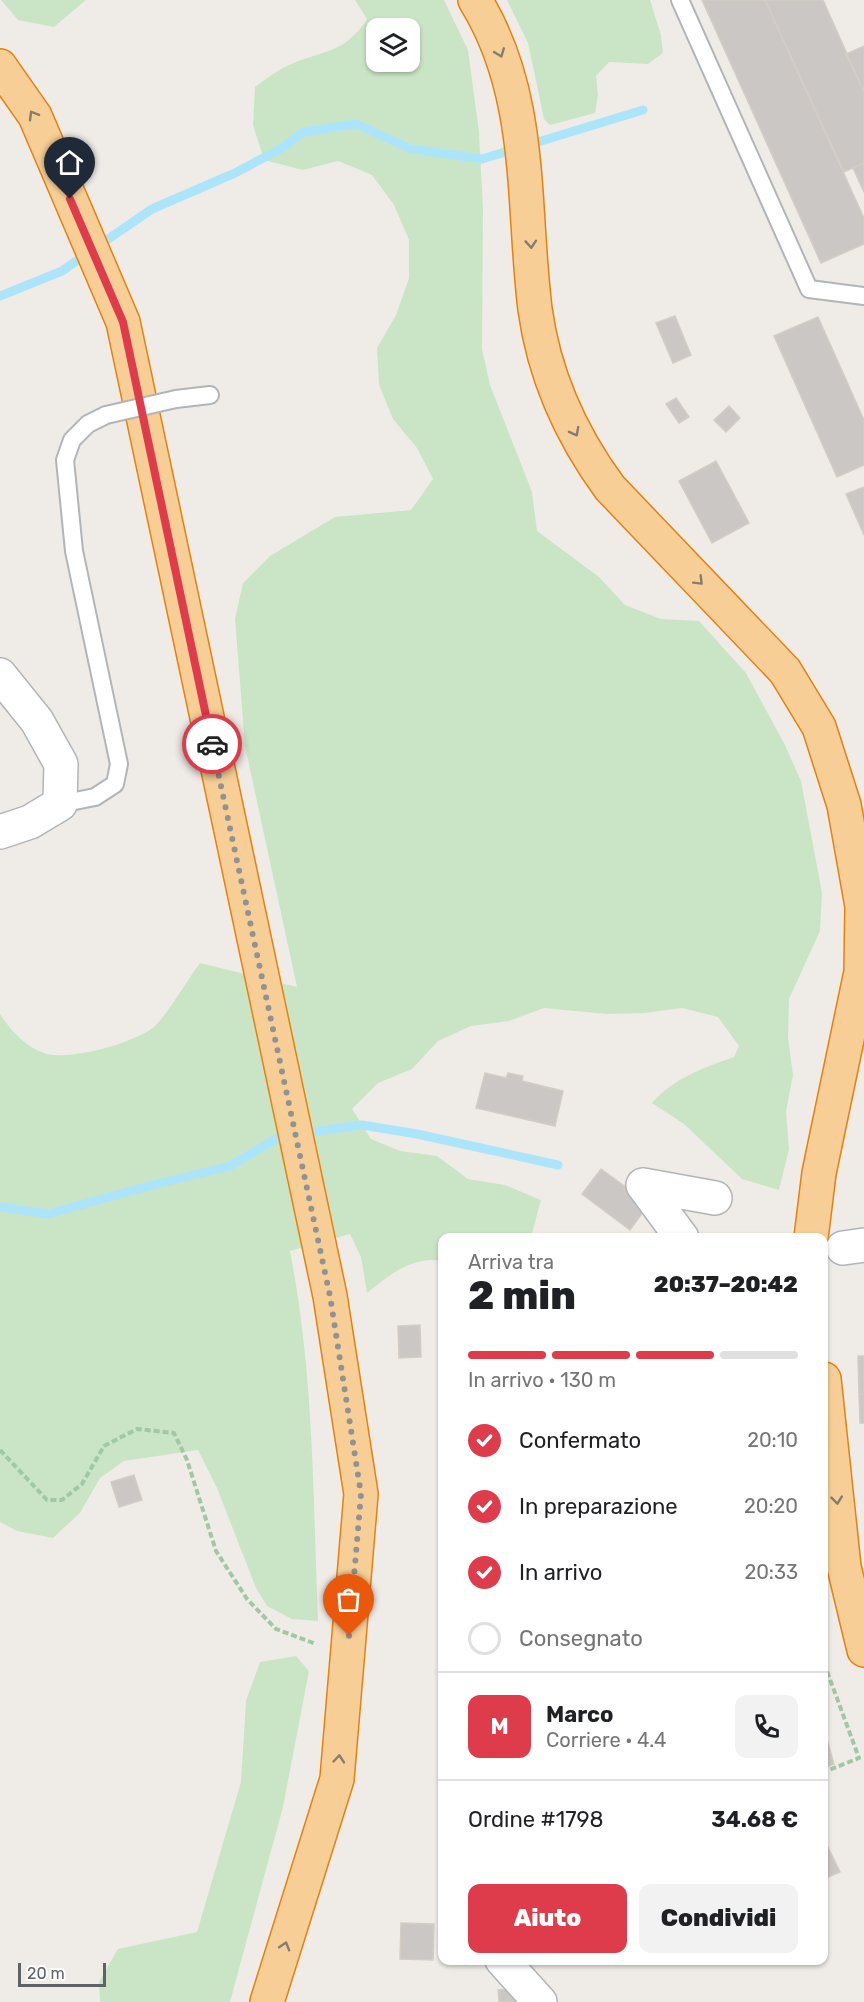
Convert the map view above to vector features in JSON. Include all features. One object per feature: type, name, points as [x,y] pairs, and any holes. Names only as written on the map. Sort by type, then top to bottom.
[{"type":"highway","points":[[476,0],[503,58],[519,116],[524,150],[536,309],[542,343],[562,409],[592,464],[610,488],[785,671],[819,727],[844,805],[862,906],[861,972],[819,1173],[812,1233]]},
{"type":"highway","points":[[0,66],[35,116],[123,322],[330,1296],[361,1494],[337,1779],[267,2002]]},
{"type":"highway","points":[[828,1417],[844,1567],[864,1650]]},
{"type":"street","points":[[0,675],[37,721],[61,764],[60,804],[30,822],[0,832]]},
{"type":"street","points":[[678,1233],[643,1185],[715,1198]]},
{"type":"street","points":[[507,1965],[540,2002]]},
{"type":"lane","points":[[680,0],[809,288],[864,295]]},
{"type":"lane","points":[[60,804],[95,797],[115,784],[119,764],[74,551],[65,470],[65,460],[72,440],[88,424],[106,415],[176,399],[210,394]]},
{"type":"path","points":[[0,1450],[46,1500],[62,1500],[82,1484],[104,1446],[137,1429],[174,1433],[187,1460],[216,1551],[247,1599],[276,1629],[316,1644]]},
{"type":"path","points":[[828,1674],[859,1758],[828,1770]]},
{"type":"green space","points":[[1,0],[86,0],[54,27],[18,20]]},
{"type":"green space","points":[[355,0],[444,0],[468,50],[479,132],[483,209],[482,349],[490,385],[532,492],[537,531],[599,577],[625,605],[661,619],[699,621],[746,673],[785,745],[801,781],[822,893],[820,931],[789,999],[788,1037],[793,1075],[786,1112],[789,1149],[779,1190],[742,1179],[684,1124],[652,1103],[679,1080],[734,1057],[739,1046],[718,1017],[682,1008],[645,1013],[607,1014],[544,1008],[509,1021],[471,1026],[438,1041],[412,1069],[378,1083],[352,1109],[371,1139],[400,1151],[437,1156],[468,1179],[505,1185],[541,1200],[532,1233],[438,1233],[438,1261],[421,1261],[402,1268],[367,1293],[361,1257],[350,1234],[290,1251],[304,1343],[308,1389],[318,1621],[292,1619],[267,1606],[256,1588],[217,1488],[198,1450],[124,1461],[100,1478],[80,1513],[53,1538],[17,1531],[0,1522],[0,1014],[14,1032],[31,1046],[44,1053],[69,1055],[103,1049],[148,1031],[163,1017],[200,963],[297,987],[245,746],[235,619],[243,583],[270,556],[335,517],[411,510],[433,479],[417,448],[393,419],[379,385],[377,348],[396,315],[409,278],[409,240],[394,205],[372,175],[338,161],[303,170],[264,160],[253,125],[255,87],[287,66],[331,50],[350,39],[366,20],[366,72],[420,72],[420,18],[366,18]]},
{"type":"green space","points":[[507,0],[650,0],[661,35],[663,53],[648,64],[609,62],[596,76],[598,95],[595,113],[550,125],[544,119],[528,43]]},
{"type":"green space","points":[[296,1656],[309,1671],[283,1807],[230,2002],[100,2002],[99,1982],[118,1949],[197,1932],[241,1782],[246,1701],[260,1662]]},
{"type":"building","points":[[702,0],[765,0],[864,218],[864,244],[821,263]]},
{"type":"building","points":[[765,0],[823,0],[864,92],[864,163],[844,172]]},
{"type":"building","points":[[864,46],[864,92],[846,54]]},
{"type":"building","points":[[864,163],[864,192],[853,168]]},
{"type":"building","points":[[675,316],[691,355],[673,363],[656,323]]},
{"type":"building","points":[[818,317],[864,420],[864,465],[837,477],[774,336]]},
{"type":"building","points":[[676,398],[689,417],[679,423],[666,404]]},
{"type":"building","points":[[729,406],[740,418],[726,432],[714,420]]},
{"type":"building","points":[[716,461],[749,523],[712,543],[679,481]]},
{"type":"building","points":[[864,487],[864,535],[846,494]]},
{"type":"building","points":[[485,1073],[506,1078],[508,1073],[523,1076],[522,1081],[563,1091],[555,1126],[476,1108]]},
{"type":"building","points":[[601,1169],[649,1204],[630,1230],[582,1194]]},
{"type":"building","points":[[420,1325],[421,1357],[399,1358],[398,1326]]},
{"type":"building","points":[[858,1356],[864,1356],[864,1394],[859,1394]]},
{"type":"building","points":[[859,1394],[864,1394],[864,1423],[860,1423]]},
{"type":"building","points":[[134,1475],[142,1500],[119,1507],[111,1482]]},
{"type":"building","points":[[828,1743],[834,1764],[828,1766]]},
{"type":"building","points":[[828,1847],[840,1872],[828,1877]]},
{"type":"building","points":[[401,1923],[434,1924],[433,1960],[400,1959]]},
{"type":"building","points":[[517,1988],[518,2002],[499,2002],[498,1990]]},
{"type":"waterway","points":[[98,246],[152,209],[235,173],[282,148],[303,132],[356,124],[411,149],[482,159],[643,110]]},
{"type":"waterway","points":[[0,296],[62,271],[86,254]]},
{"type":"waterway","points":[[0,1207],[48,1214],[230,1166],[281,1136],[362,1125],[417,1134],[558,1165]]},
{"type":"way so far","points":[[212,744],[330,1296],[361,1494],[349,1636]]},
{"type":"route","points":[[70,199],[123,322],[212,744]]}]
